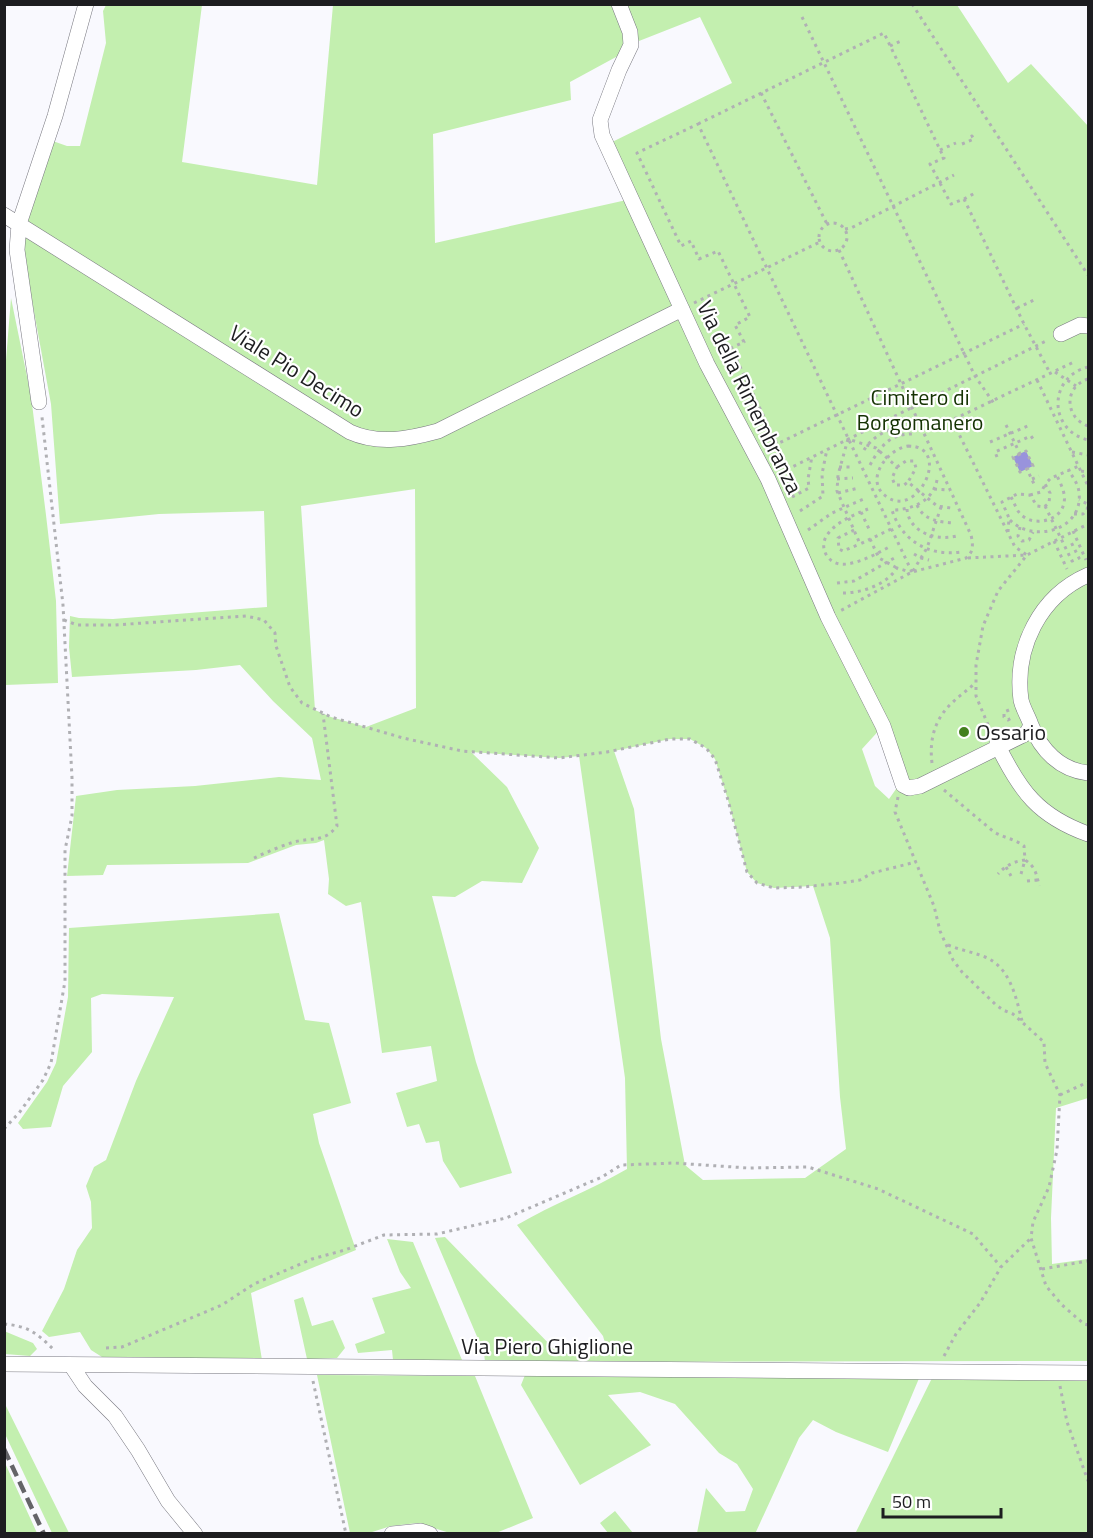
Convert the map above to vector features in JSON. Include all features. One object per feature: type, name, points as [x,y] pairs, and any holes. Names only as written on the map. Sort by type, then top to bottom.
[{"type":"street","points":[[39,402],[17,250],[19,224],[55,116],[86,4]]},
{"type":"street","name":"Via della Rimembranza","points":[[619,4],[630,32],[631,45],[600,120],[600,129],[707,364],[768,479],[828,617],[883,726],[902,782]]},
{"type":"street","name":"Viale Pio Decimo","points":[[4,215],[350,432],[362,437],[389,440],[416,437],[438,431],[682,309]]},
{"type":"street","points":[[1061,334],[1080,325],[1089,326]]},
{"type":"street","points":[[1089,575],[1063,590],[1040,614],[1022,658],[1020,685],[1023,707],[1041,745],[1059,763],[1089,773]]},
{"type":"street","points":[[902,782],[909,788],[930,781],[1027,733],[1030,725]]},
{"type":"street","points":[[998,746],[1021,788],[1037,806],[1054,819],[1089,834]]},
{"type":"street","name":"Via Piero Ghiglione","points":[[4,1364],[1089,1373]]},
{"type":"street","points":[[71,1365],[85,1386],[115,1416],[168,1501],[195,1533]]},
{"type":"street","points":[[392,1533],[421,1531],[430,1533]]},
{"type":"path","points":[[912,4],[1089,275]]},
{"type":"path","points":[[802,17],[975,376],[996,405]]},
{"type":"path","points":[[978,192],[951,204],[930,164],[944,158],[884,33],[637,153],[681,246],[691,241],[699,259],[718,251],[750,317],[735,325],[744,342],[731,348],[777,444],[1024,324]]},
{"type":"path","points":[[890,46],[901,41]]},
{"type":"path","points":[[761,93],[827,224]]},
{"type":"path","points":[[698,124],[912,572]]},
{"type":"path","points":[[962,144],[974,139],[972,136],[967,138]]},
{"type":"path","points":[[940,150],[956,143]]},
{"type":"path","points":[[839,250],[826,249],[820,242],[821,230],[827,224],[835,223],[844,229],[851,228],[954,175]]},
{"type":"path","points":[[964,199],[1036,347],[1052,373],[1076,386]]},
{"type":"path","points":[[839,250],[847,241],[844,229]]},
{"type":"path","points":[[682,309],[820,242]]},
{"type":"path","points":[[839,250],[971,535],[972,548],[970,556],[966,558]]},
{"type":"path","points":[[1016,308],[1034,300]]},
{"type":"path","points":[[768,479],[1061,334]]},
{"type":"path","points":[[1027,555],[1015,547],[952,420],[1074,362]]},
{"type":"path","points":[[1089,367],[1066,380],[1060,390],[1058,402],[1060,422],[1072,432],[1089,440]]},
{"type":"path","points":[[1089,378],[1076,386],[1070,397],[1071,409],[1077,420],[1089,426]]},
{"type":"path","points":[[1037,380],[1060,422],[1089,486]]},
{"type":"path","points":[[4,1129],[43,1080],[51,1063],[65,981],[65,850],[72,816],[72,778],[64,620],[50,479],[39,402]]},
{"type":"path","points":[[1006,425],[1020,454]]},
{"type":"path","points":[[990,442],[1030,425]]},
{"type":"path","points":[[864,450],[867,444],[888,430],[900,426],[912,426]]},
{"type":"path","points":[[870,465],[891,438],[902,434],[915,434]]},
{"type":"path","points":[[997,457],[994,452],[1031,436],[1033,439]]},
{"type":"path","points":[[848,439],[867,444],[897,467]]},
{"type":"path","points":[[848,439],[839,467],[838,493],[860,544]]},
{"type":"path","points":[[903,447],[918,447],[924,450],[928,457],[929,468],[927,478],[918,491],[911,498],[894,501],[885,496],[878,487],[877,478],[893,451],[903,447]]},
{"type":"path","points":[[800,511],[823,496],[822,474],[827,449]]},
{"type":"path","points":[[1026,451],[1033,466],[1027,469],[1020,472],[1012,457],[1026,451]]},
{"type":"path","points":[[1072,452],[1089,455]]},
{"type":"path","points":[[792,496],[809,488],[808,479],[812,456]]},
{"type":"path","points":[[906,460],[914,460],[916,468],[908,482],[899,486],[892,482],[893,473],[897,467],[906,460]]},
{"type":"path","points":[[1068,470],[1078,488],[1078,500],[1074,514],[1068,522],[1048,532],[1033,532],[1020,527],[1009,518],[1002,502],[1017,494],[1030,495],[1041,492],[1051,477],[1057,476],[1068,470],[1078,466]]},
{"type":"path","points":[[839,467],[851,467]]},
{"type":"path","points":[[1027,469],[1033,481],[1040,476]]},
{"type":"path","points":[[1081,471],[1089,472]]},
{"type":"path","points":[[1011,497],[1017,510],[1025,519],[1042,521],[1052,518],[1060,513],[1064,503],[1063,490],[1057,476]]},
{"type":"path","points":[[837,479],[853,478]]},
{"type":"path","points":[[937,480],[934,489],[917,505],[907,509],[892,510],[904,534],[927,548],[943,552],[961,552]]},
{"type":"path","points":[[908,482],[926,498],[941,507],[951,508]]},
{"type":"path","points":[[1030,495],[1037,506],[1045,506],[1049,503],[1051,496],[1045,484]]},
{"type":"path","points":[[838,493],[859,488]]},
{"type":"path","points":[[934,489],[950,490]]},
{"type":"path","points":[[808,530],[823,518],[866,498]]},
{"type":"path","points":[[1074,514],[1083,514],[1088,506],[1078,500]]},
{"type":"path","points":[[917,505],[926,516],[937,521],[955,523]]},
{"type":"path","points":[[1045,506],[1072,561],[1079,558],[1071,542]]},
{"type":"path","points":[[912,572],[927,548],[941,507]]},
{"type":"path","points":[[868,509],[848,517],[828,535],[825,547],[828,558],[839,564],[849,564],[891,546]]},
{"type":"path","points":[[907,509],[912,524],[921,532],[942,537],[960,535]]},
{"type":"path","points":[[861,512],[870,531]]},
{"type":"path","points":[[1008,534],[1009,518]]},
{"type":"path","points":[[888,522],[895,519]]},
{"type":"path","points":[[998,746],[976,696],[975,682],[979,645],[990,607],[1007,578],[1027,555],[1089,524]]},
{"type":"path","points":[[1020,527],[1018,536],[1022,541],[1029,540],[1033,532]]},
{"type":"path","points":[[854,530],[838,538],[839,549],[843,551],[849,549],[891,529]]},
{"type":"path","points":[[1073,531],[1088,565]]},
{"type":"path","points":[[870,539],[879,558],[897,568],[912,572]]},
{"type":"path","points":[[1054,541],[1070,575]]},
{"type":"path","points":[[914,554],[929,560]]},
{"type":"path","points":[[828,617],[912,572],[966,558],[1027,555]]},
{"type":"path","points":[[837,583],[854,581],[896,557]]},
{"type":"path","points":[[843,593],[871,588],[893,575],[897,568]]},
{"type":"path","points":[[64,620],[77,625],[114,625],[246,616],[264,620],[275,633],[276,646],[290,687],[302,703],[323,714],[432,745],[492,754],[526,754],[559,758],[607,752],[670,739],[690,739],[706,748],[715,759],[747,872],[757,883],[774,888],[860,880],[872,873],[916,862]]},
{"type":"path","points":[[975,682],[950,704],[936,723],[930,748],[930,781],[986,826],[1001,836],[1015,840],[1024,846],[1025,860],[1021,874]]},
{"type":"path","points":[[1004,717],[1005,711],[1011,710]]},
{"type":"path","points":[[254,858],[297,841],[316,840],[331,834],[337,826],[323,714]]},
{"type":"path","points":[[902,782],[895,812],[934,906],[953,960],[995,1004],[1022,1022],[1044,1042],[1045,1063],[1060,1095],[1058,1150],[1049,1188],[1033,1222],[1031,1238],[1046,1286],[1062,1305],[1084,1323],[1089,1324]]},
{"type":"path","points":[[998,874],[1006,867],[1025,860],[1033,867],[1039,886]]},
{"type":"path","points":[[1006,867],[1011,876]]},
{"type":"path","points":[[1027,881],[1038,880]]},
{"type":"path","points":[[946,944],[986,957],[1002,968],[1015,992],[1022,1022]]},
{"type":"path","points":[[1060,1095],[1089,1082]]},
{"type":"path","points":[[101,1349],[122,1347],[222,1305],[254,1284],[312,1259],[384,1235],[436,1234],[506,1218],[602,1178],[621,1165],[674,1163],[748,1168],[808,1167],[878,1189],[973,1234],[1001,1267]]},
{"type":"path","points":[[931,1372],[980,1303],[1001,1267],[1031,1238]]},
{"type":"path","points":[[1042,1269],[1089,1261]]},
{"type":"path","points":[[4,1324],[23,1326],[42,1337],[71,1365]]},
{"type":"path","points":[[310,1367],[345,1533]]},
{"type":"path","points":[[1059,1373],[1061,1398],[1067,1422],[1089,1481]]},
{"type":"green space","name":"Cimitero di Borgomanero","points":[[106,5],[202,5],[182,162],[317,185],[333,5],[618,5],[631,45],[616,57],[570,82],[571,100],[433,134],[435,243],[631,199],[606,145],[732,83],[700,17],[639,41],[624,5],[957,5],[1008,83],[1031,64],[1088,126],[1088,1098],[1056,1108],[1051,1218],[1052,1264],[1088,1259],[1088,1361],[485,1362],[484,1353],[435,1238],[445,1237],[559,1354],[607,1350],[603,1336],[517,1225],[627,1169],[625,1078],[579,756],[559,758],[471,752],[507,787],[539,848],[522,883],[482,881],[455,897],[432,896],[476,1062],[512,1173],[460,1188],[443,1161],[439,1141],[426,1143],[419,1124],[407,1127],[396,1093],[437,1081],[431,1046],[382,1053],[361,902],[346,906],[328,894],[329,879],[324,840],[296,845],[248,863],[107,865],[103,875],[67,876],[76,796],[117,790],[195,786],[279,777],[321,780],[312,738],[240,665],[196,670],[72,677],[69,647],[70,616],[113,619],[267,607],[264,511],[159,514],[60,524],[51,404],[23,252],[31,182],[47,139],[67,146],[80,146],[106,43],[103,11]],"holes":[[[415,489],[416,708],[366,727],[315,710],[301,506]],[[883,726],[901,782],[889,799],[875,786],[862,749]],[[670,739],[690,739],[706,748],[715,759],[747,872],[757,883],[774,888],[813,886],[830,938],[840,1097],[846,1149],[805,1178],[703,1180],[685,1165],[661,1039],[634,809],[614,751]]]},
{"type":"green space","points":[[11,298],[31,396],[46,515],[56,601],[58,683],[5,685],[4,385]]},
{"type":"green space","points":[[279,913],[305,1020],[329,1023],[351,1103],[313,1114],[319,1143],[356,1250],[251,1293],[262,1360],[102,1357],[91,1350],[80,1332],[49,1337],[42,1331],[64,1289],[77,1250],[92,1228],[91,1202],[86,1186],[94,1167],[106,1160],[136,1081],[174,997],[102,994],[91,998],[92,1052],[63,1086],[51,1127],[23,1129],[18,1123],[47,1082],[56,1063],[68,997],[69,928]]},
{"type":"green space","points":[[387,1239],[413,1242],[462,1360],[393,1360],[392,1350],[358,1353],[355,1344],[385,1333],[372,1298],[411,1288],[400,1272]]},
{"type":"green space","points":[[303,1297],[312,1326],[333,1320],[345,1348],[337,1358],[307,1359],[294,1300]]},
{"type":"green space","points":[[4,1331],[33,1343],[37,1349],[30,1356],[5,1354]]},
{"type":"green space","points":[[317,1375],[475,1376],[533,1518],[496,1533],[450,1533],[417,1523],[391,1526],[369,1533],[350,1533]]},
{"type":"green space","points":[[525,1375],[920,1376],[888,1452],[836,1432],[813,1420],[799,1438],[755,1534],[697,1533],[706,1488],[726,1512],[745,1511],[753,1489],[737,1464],[719,1453],[675,1404],[640,1392],[608,1395],[651,1445],[580,1485],[521,1385]]},
{"type":"green space","points":[[933,1376],[1088,1379],[1088,1531],[1085,1533],[855,1534]]},
{"type":"green space","points":[[4,1402],[69,1533],[52,1533],[5,1434]]},
{"type":"green space","points":[[5,1463],[37,1533],[5,1533]]},
{"type":"green space","points":[[615,1511],[633,1533],[608,1533],[600,1523]]},
{"type":"shaded area","points":[[1026,451],[1033,466],[1020,472],[1013,457]]},
{"type":"railway","points":[[4,1449],[44,1534]]},
{"type":"place","name":"Ossario","points":[[964,732]]}]
